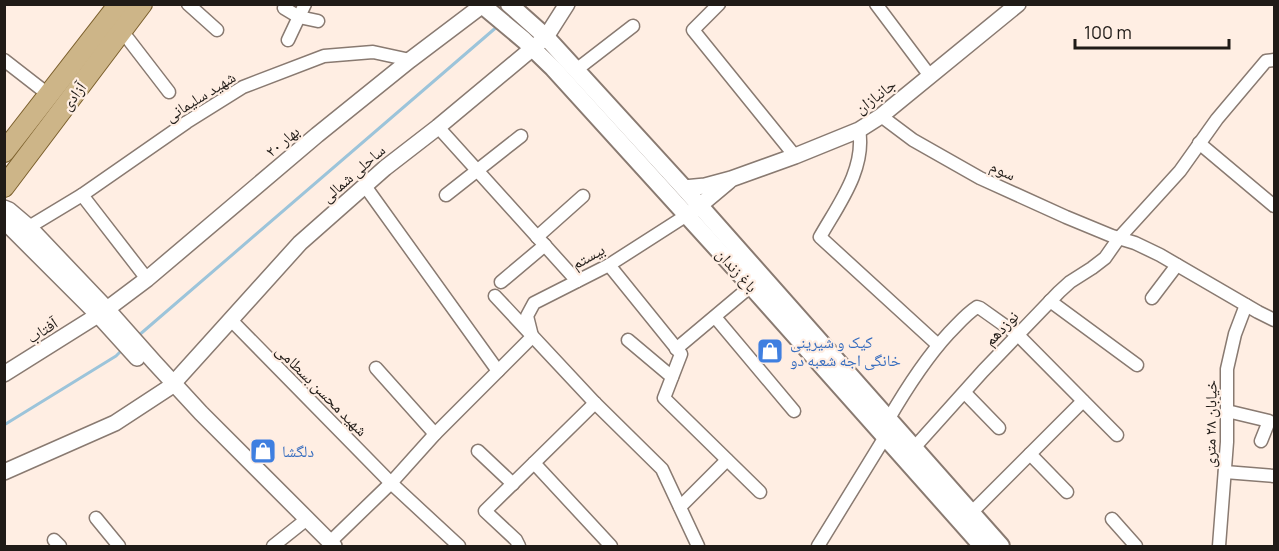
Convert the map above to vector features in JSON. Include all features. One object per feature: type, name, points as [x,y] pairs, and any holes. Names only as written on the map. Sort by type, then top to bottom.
[{"type":"main road","name":"آزادی","points":[[4,187],[142,4]]},
{"type":"main road","name":"باغ زندان","points":[[509,4],[541,32],[684,188],[694,211],[751,286],[887,429],[914,449],[1000,546]]},
{"type":"main road","name":"آزادی","points":[[4,152],[115,6]]},
{"type":"main road","name":"باغ زندان","points":[[485,7],[553,68],[694,211],[887,429],[982,546]]},
{"type":"street","points":[[188,4],[217,30]]},
{"type":"street","points":[[288,40],[305,4]]},
{"type":"street","name":"ساحلی شمالی","points":[[4,472],[115,423],[172,385],[300,243],[385,168],[438,127],[541,32],[567,4]]},
{"type":"street","points":[[719,4],[693,30],[795,156]]},
{"type":"street","points":[[876,4],[930,76]]},
{"type":"street","name":"جانبازان","points":[[684,188],[705,186],[731,179],[859,130],[881,116],[1018,4]]},
{"type":"street","name":"بهار ۲۰","points":[[107,317],[147,279],[317,135],[410,60],[485,7]]},
{"type":"street","points":[[284,8],[299,17],[318,21]]},
{"type":"street","points":[[576,70],[633,26]]},
{"type":"street","points":[[122,32],[169,92]]},
{"type":"street","name":"شهید سلیمانی","points":[[29,227],[82,195],[187,122],[243,87],[324,56],[373,52],[410,60]]},
{"type":"street","points":[[4,60],[49,94]]},
{"type":"street","name":"نوزدهم","points":[[914,449],[1050,301],[1070,282],[1105,258],[1119,238],[1180,171],[1217,118],[1266,61],[1275,60]]},
{"type":"street","name":"سوم","points":[[881,116],[913,140],[980,178],[1066,217],[1135,243],[1275,320]]},
{"type":"street","points":[[438,127],[577,281]]},
{"type":"street","points":[[859,130],[859,163],[848,188],[820,237],[938,345]]},
{"type":"street","points":[[446,195],[521,136]]},
{"type":"street","points":[[1199,144],[1275,206]]},
{"type":"street","name":"جانبازان","points":[[694,211],[731,179]]},
{"type":"street","points":[[365,186],[498,371]]},
{"type":"street","points":[[82,195],[147,279]]},
{"type":"street","points":[[501,282],[583,196]]},
{"type":"street","points":[[4,208],[29,227],[151,366],[332,544],[435,434],[532,337]]},
{"type":"street","name":"بیستم","points":[[532,337],[527,316],[534,303],[609,265],[694,211]]},
{"type":"street","points":[[4,221],[107,317]]},
{"type":"street","points":[[609,265],[681,354],[664,398],[760,492]]},
{"type":"street","points":[[1152,298],[1177,265]]},
{"type":"street","points":[[676,349],[751,286]]},
{"type":"street","points":[[495,296],[595,404],[662,469],[698,546]]},
{"type":"street","points":[[1050,301],[1137,365]]},
{"type":"street","name":"خیابان ۲۸ متری","points":[[1219,546],[1225,472],[1227,369],[1235,334],[1246,305]]},
{"type":"street","points":[[818,546],[887,429],[903,394],[938,345],[977,307],[1018,335],[1117,435]]},
{"type":"street","name":"آفتاب","points":[[4,374],[107,317]]},
{"type":"street","points":[[715,317],[794,411]]},
{"type":"street","name":"شهید محسن بسطامی","points":[[231,320],[391,483],[459,546]]},
{"type":"street","points":[[628,340],[672,377]]},
{"type":"street","points":[[376,368],[435,434]]},
{"type":"street","points":[[965,393],[999,428]]},
{"type":"street","points":[[971,513],[1083,401]]},
{"type":"street","points":[[519,546],[516,540],[485,512],[595,404]]},
{"type":"street","points":[[1227,411],[1269,421],[1261,441]]},
{"type":"street","points":[[478,451],[513,484]]},
{"type":"street","points":[[1030,454],[1067,492]]},
{"type":"street","points":[[680,507],[727,460]]},
{"type":"street","points":[[534,464],[611,546]]},
{"type":"street","points":[[1225,472],[1275,476]]},
{"type":"street","points":[[96,518],[118,546]]},
{"type":"street","points":[[273,546],[307,519]]},
{"type":"street","points":[[1112,519],[1136,546]]},
{"type":"waterway","points":[[138,336],[499,25]]},
{"type":"waterway","points":[[4,425],[116,356],[122,350]]},
{"type":"place","name":"کیک و شیرینی خانگی اجه شعبه دو","points":[[770,351]]},
{"type":"place","name":"دلگشا","points":[[263,451]]}]
